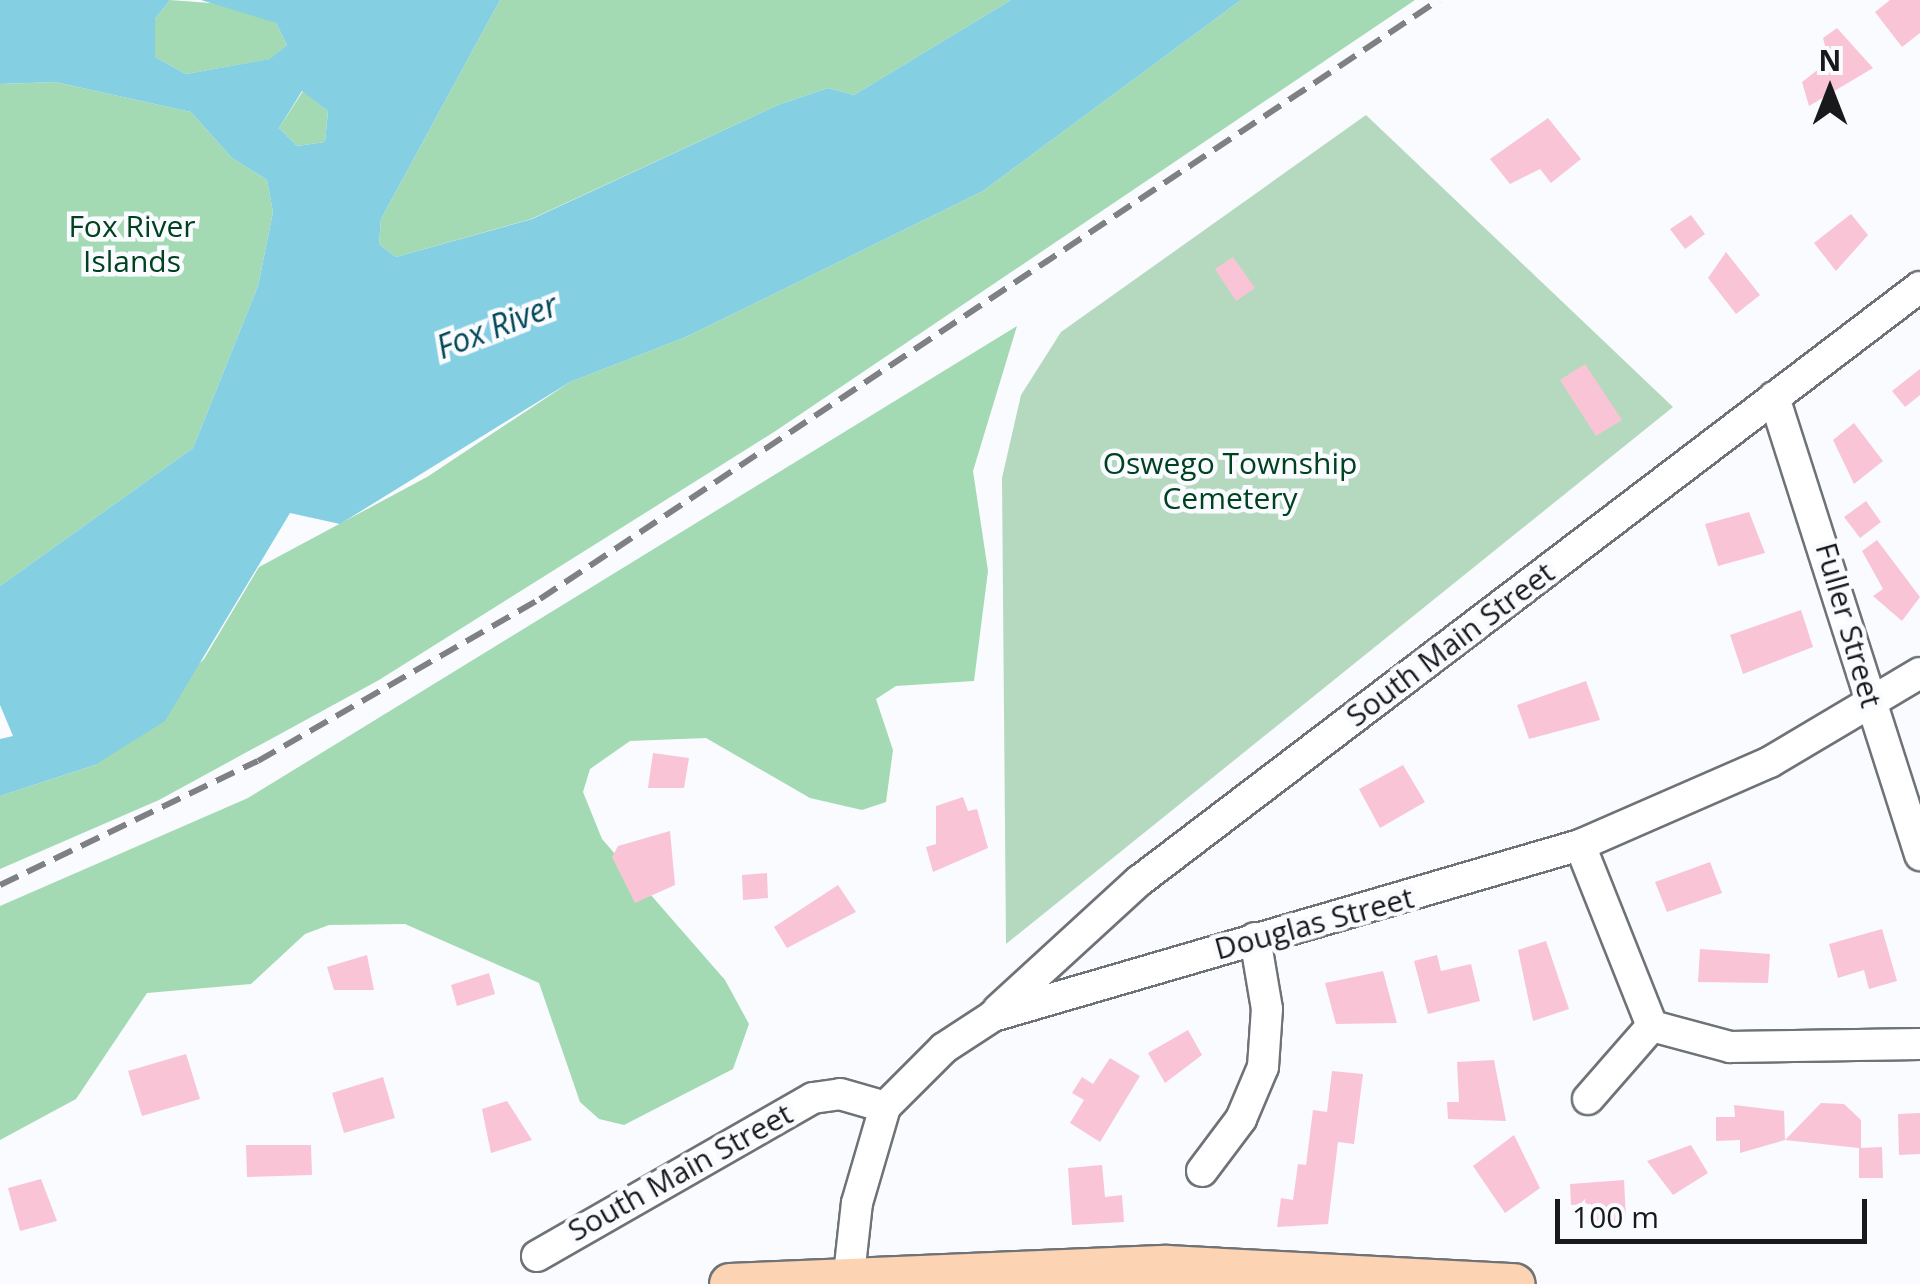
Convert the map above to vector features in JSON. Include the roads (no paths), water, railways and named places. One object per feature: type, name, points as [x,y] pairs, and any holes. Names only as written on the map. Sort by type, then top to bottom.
[{"type":"main road","points":[[730,1284],[848,1279],[1306,1277],[1516,1284]]},
{"type":"street","name":"South Main Street","points":[[993,1016],[1139,881],[1920,287]]},
{"type":"street","name":"Fuller Street","points":[[1774,397],[1920,855]]},
{"type":"street","name":"Douglas Street","points":[[885,1107],[944,1048],[993,1016],[1580,845],[1770,762],[1920,673]]},
{"type":"street","points":[[1580,845],[1652,1026]]},
{"type":"street","points":[[1202,1170],[1241,1118],[1263,1067],[1267,1008],[1255,938]]},
{"type":"street","points":[[1652,1026],[1730,1047],[1920,1044]]},
{"type":"street","points":[[1588,1099],[1652,1026]]},
{"type":"street","name":"South Main Street","points":[[537,1256],[813,1098],[840,1094],[885,1107]]},
{"type":"street","points":[[848,1279],[885,1107]]},
{"type":"water","name":"Fox River","points":[[0,0],[170,0],[155,19],[155,57],[186,74],[270,59],[287,45],[276,23],[201,0],[500,0],[381,219],[379,244],[396,257],[532,219],[778,105],[828,88],[854,95],[1011,0],[1241,0],[983,191],[686,337],[570,382],[340,524],[290,513],[165,721],[95,765],[0,796],[0,739],[13,736],[0,705],[0,586],[193,448],[258,286],[273,212],[267,180],[232,158],[191,112],[55,82],[0,84]],"holes":[[[302,91],[328,111],[325,142],[297,146],[279,128]]]},
{"type":"railway","points":[[0,885],[258,761],[540,599],[1439,0]]},
{"type":"park label","name":"Fox River Islands","points":[[132,243]]},
{"type":"park label","name":"Oswego Township Cemetery","points":[[1230,480]]}]
